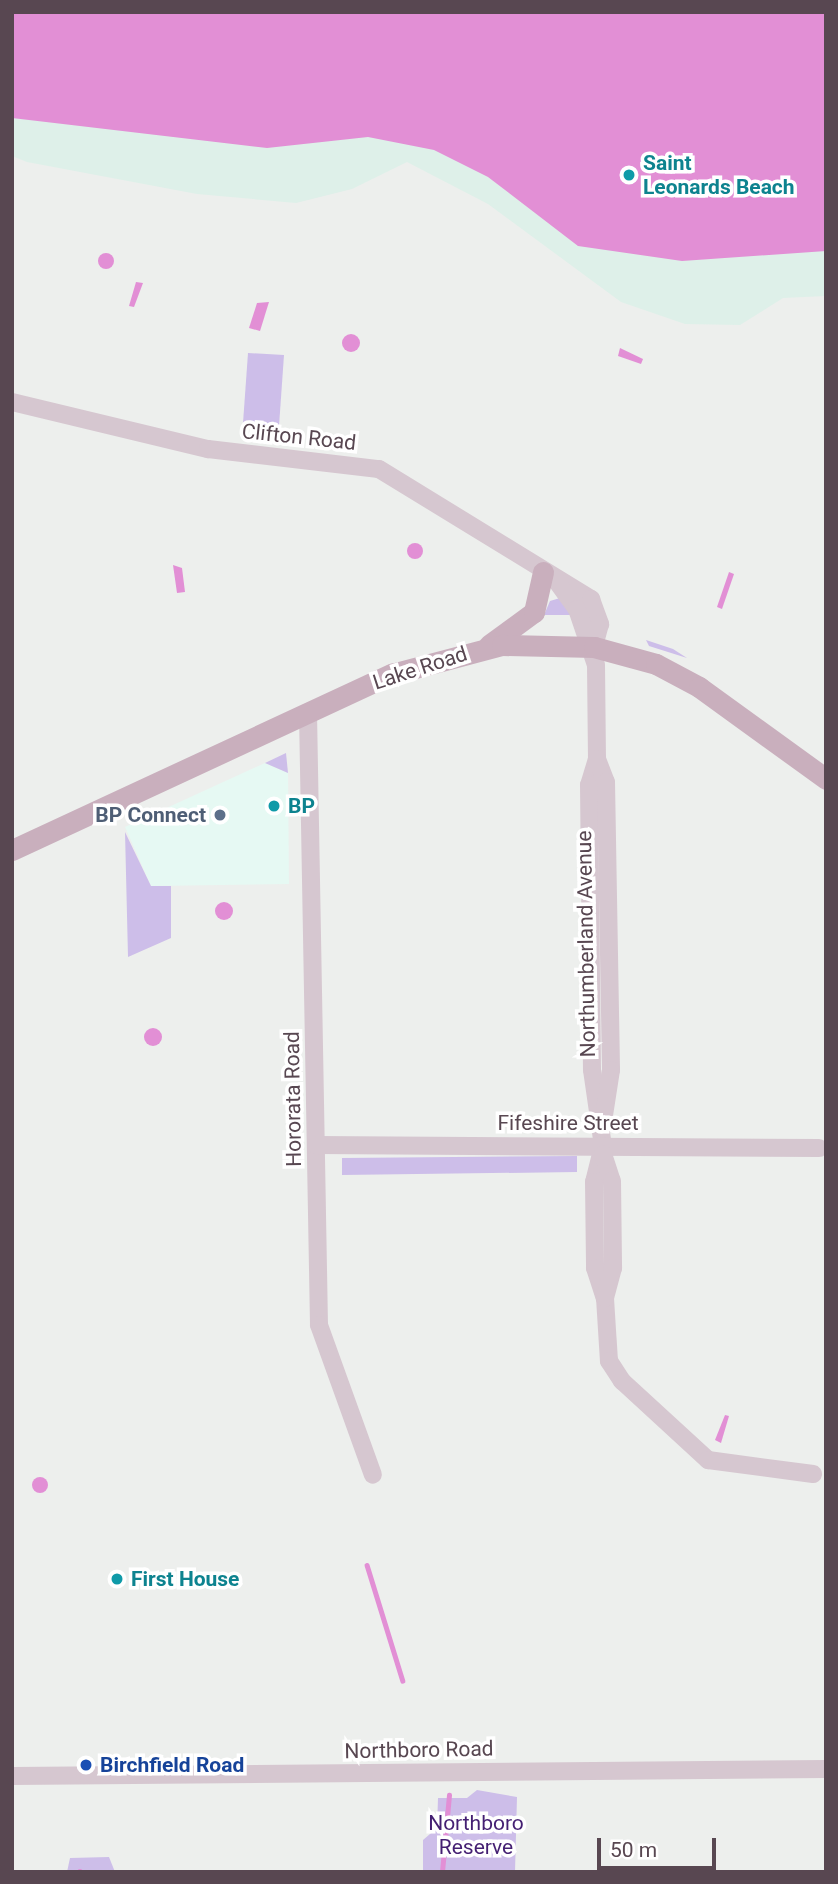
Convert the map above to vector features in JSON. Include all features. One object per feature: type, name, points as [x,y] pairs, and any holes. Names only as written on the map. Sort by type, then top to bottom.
[{"type":"main road","points":[[485,648],[534,612],[549,576]]},
{"type":"main road","name":"Lake Road","points":[[12,850],[392,674],[485,648],[594,647],[678,674],[826,779]]},
{"type":"street","name":"Clifton Road","points":[[12,402],[208,449],[379,469],[549,576],[594,647]]},
{"type":"street","name":"Northumberland Avenue","points":[[594,647],[597,759],[589,785],[592,1058],[603,1143],[594,1182],[595,1268],[605,1298],[606,1343],[615,1374],[691,1449],[726,1467],[813,1474]]},
{"type":"street","name":"Hororata Road","points":[[308,713],[322,1344],[373,1475]]},
{"type":"street","name":"Fifeshire Street","points":[[316,1145],[603,1143],[819,1148]]},
{"type":"street","name":"Northboro Road","points":[[12,1776],[826,1769]]},
{"type":"shaded area","points":[[12,12],[826,12],[826,251],[682,261],[578,246],[488,177],[434,150],[368,137],[267,148],[12,118]]},
{"type":"shaded area","points":[[106,253],[112,255],[112,267],[106,269],[100,267],[98,261],[100,255]]},
{"type":"shaded area","points":[[136,282],[143,283],[134,307],[129,306]]},
{"type":"shaded area","points":[[269,302],[260,331],[249,328],[257,303]]},
{"type":"shaded area","points":[[351,334],[357,337],[360,343],[357,349],[351,352],[345,349],[342,343],[345,337]]},
{"type":"shaded area","points":[[620,348],[643,359],[641,364],[618,356]]},
{"type":"shaded area","points":[[415,543],[421,545],[421,557],[415,559],[409,557],[407,551],[409,545]]},
{"type":"shaded area","points":[[173,565],[182,568],[185,592],[177,593]]},
{"type":"shaded area","points":[[729,572],[734,574],[722,609],[717,607]]},
{"type":"shaded area","name":"BP Connect","points":[[265,763],[288,773],[289,884],[151,886],[125,827]]},
{"type":"shaded area","points":[[224,902],[230,905],[233,911],[230,917],[224,920],[218,917],[215,911],[218,905]]},
{"type":"shaded area","points":[[153,1028],[159,1031],[162,1037],[159,1043],[153,1046],[147,1043],[144,1037],[147,1031]]},
{"type":"shaded area","points":[[725,1415],[729,1416],[721,1443],[715,1440]]},
{"type":"shaded area","points":[[40,1477],[46,1479],[46,1491],[40,1493],[34,1491],[32,1485],[34,1479]]},
{"type":"green space","points":[[248,353],[284,355],[279,426],[243,423]]},
{"type":"green space","points":[[560,598],[573,615],[544,615],[550,601]]},
{"type":"green space","points":[[646,640],[673,649],[687,658],[649,646]]},
{"type":"green space","points":[[286,753],[288,773],[265,763]]},
{"type":"green space","points":[[125,832],[151,886],[171,886],[171,938],[128,957]]},
{"type":"green space","points":[[577,1156],[577,1172],[342,1175],[342,1158]]},
{"type":"green space","name":"Northboro Reserve","points":[[477,1790],[517,1797],[515,1872],[423,1872],[423,1840],[437,1828],[438,1798],[467,1798]]},
{"type":"green space","points":[[109,1857],[115,1872],[67,1872],[70,1858]]},
{"type":"sand","name":"Saint Leonards Beach","points":[[12,12],[826,148],[826,296],[783,298],[740,325],[685,324],[621,302],[488,204],[407,162],[352,189],[296,203],[197,194],[27,162],[12,156]]},
{"type":"waterway","points":[[367,1565],[403,1681]]},
{"type":"waterway","points":[[442,1872],[449,1795]]},
{"type":"place","name":"Saint Leonards Beach","points":[[629,175]]},
{"type":"place","name":"BP","points":[[274,806]]},
{"type":"place","name":"BP Connect","points":[[220,815]]},
{"type":"place","name":"First House","points":[[117,1579]]},
{"type":"place","name":"Birchfield Road","points":[[86,1765]]}]
